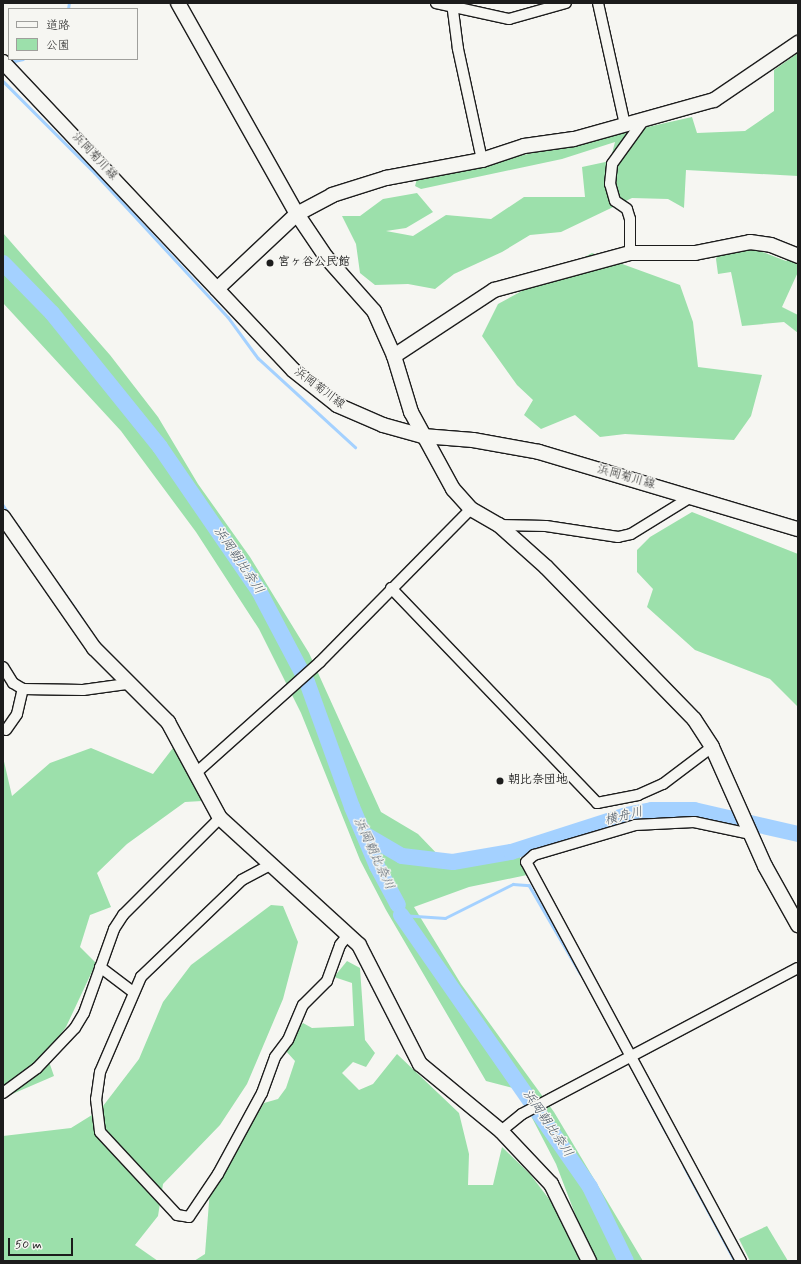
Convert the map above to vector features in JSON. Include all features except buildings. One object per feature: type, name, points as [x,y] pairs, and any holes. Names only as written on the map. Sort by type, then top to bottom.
[{"type":"street","points":[[178,3],[297,214],[326,257],[374,311],[394,356],[411,412],[453,489],[471,509],[499,525],[673,694],[712,747],[750,834],[798,925]]},
{"type":"street","points":[[436,3],[452,5],[509,19],[566,3]]},
{"type":"street","points":[[598,3],[625,125]]},
{"type":"street","points":[[452,5],[482,160]]},
{"type":"street","points":[[218,289],[297,214],[354,187],[482,160],[524,146],[643,121],[714,100],[798,43]]},
{"type":"street","name":"浜岡菊川線","points":[[3,62],[293,370],[332,401],[354,414],[423,436],[473,440],[539,452],[798,529]]},
{"type":"street","points":[[630,253],[630,219],[627,209],[615,201],[610,184],[612,164],[643,121]]},
{"type":"street","points":[[394,356],[494,290],[630,253],[695,253],[750,242],[771,245],[798,256]]},
{"type":"street","points":[[499,525],[546,526],[618,537],[631,534],[691,497]]},
{"type":"street","points":[[197,772],[320,662],[391,588],[471,509]]},
{"type":"street","points":[[3,517],[94,648],[127,684],[168,722],[197,772],[220,818],[348,935],[373,970],[420,1064],[501,1131],[551,1184],[589,1261]]},
{"type":"street","points":[[391,588],[597,803],[638,795],[663,784],[712,747]]},
{"type":"street","points":[[3,667],[12,683],[22,689],[83,690],[127,684]]},
{"type":"street","points":[[6,730],[17,714],[22,689]]},
{"type":"street","points":[[3,1093],[37,1068],[74,1028],[100,967],[114,929],[123,915],[220,818]]},
{"type":"street","points":[[740,1261],[629,1057],[526,862],[534,855],[635,825],[694,822],[750,834]]},
{"type":"street","points":[[270,865],[242,880],[204,915],[168,954],[141,977],[133,992],[100,1072],[96,1122],[109,1145],[177,1215],[188,1217],[218,1174],[262,1093],[275,1057],[288,1040],[303,1005],[327,981],[340,945],[348,935]]},
{"type":"street","points":[[100,967],[133,992]]},
{"type":"street","points":[[501,1131],[522,1114],[798,968]]},
{"type":"green space","points":[[798,53],[798,176],[686,170],[684,208],[668,199],[632,198],[561,232],[530,235],[502,252],[454,274],[435,289],[408,284],[375,285],[360,273],[356,244],[342,216],[360,216],[383,199],[417,193],[433,212],[406,228],[386,231],[413,236],[446,215],[491,219],[524,197],[585,197],[582,167],[610,161],[615,142],[562,159],[421,189],[415,186],[417,179],[692,117],[697,133],[745,131],[774,111],[774,70]]},
{"type":"green space","points":[[3,233],[110,355],[158,417],[198,484],[250,557],[309,653],[381,812],[418,834],[442,859],[519,855],[527,875],[469,887],[414,907],[461,984],[554,1112],[643,1261],[593,1261],[556,1164],[517,1089],[486,1081],[386,910],[360,860],[301,713],[259,629],[196,532],[121,431],[3,303]]},
{"type":"green space","points":[[752,248],[786,261],[794,255],[798,258],[798,272],[782,307],[798,315],[798,333],[784,322],[742,326],[731,272],[718,274],[716,259],[718,253]]},
{"type":"green space","points":[[592,253],[680,285],[693,322],[698,367],[762,375],[751,416],[734,440],[625,434],[600,437],[575,415],[541,429],[524,415],[533,400],[517,385],[482,336],[498,304]]},
{"type":"green space","points":[[692,512],[798,554],[798,707],[770,679],[695,650],[647,607],[653,589],[637,572],[637,550],[650,537]]},
{"type":"green space","points":[[176,744],[202,801],[185,802],[127,844],[97,873],[111,907],[90,915],[80,947],[96,963],[66,1027],[46,1053],[54,1076],[3,1098],[3,757],[12,796],[50,763],[91,748],[153,774]]},
{"type":"green space","points":[[271,905],[283,906],[298,942],[283,999],[247,1084],[220,1125],[163,1184],[158,1216],[135,1245],[158,1261],[3,1261],[3,1136],[71,1128],[100,1110],[139,1059],[163,1002],[191,965]]},
{"type":"green space","points":[[347,961],[360,968],[365,1040],[375,1053],[366,1067],[353,1062],[342,1073],[359,1090],[373,1084],[397,1054],[459,1113],[469,1154],[468,1185],[493,1185],[502,1147],[530,1174],[568,1224],[585,1261],[194,1261],[205,1254],[210,1189],[264,1103],[278,1099],[286,1088],[295,1061],[285,1050],[297,1030],[303,1023],[312,1028],[354,1026],[352,983],[334,977]]},
{"type":"green space","points":[[767,1226],[788,1261],[750,1261],[739,1239]]},
{"type":"waterway","points":[[68,8],[69,3]]},
{"type":"waterway","points":[[10,62],[19,60]]},
{"type":"waterway","points":[[3,81],[95,173],[228,317],[258,358],[355,447]]},
{"type":"waterway","name":"浜岡朝比奈川","points":[[3,263],[52,313],[160,447],[259,591],[307,682],[352,807],[377,866],[398,905]]},
{"type":"waterway","points":[[3,505],[9,514]]},
{"type":"waterway","points":[[18,526],[26,539]]},
{"type":"waterway","points":[[58,584],[81,617]]},
{"type":"waterway","name":"横舟川","points":[[364,834],[402,856],[453,862],[511,852],[626,815],[652,810],[694,810],[798,834]]},
{"type":"waterway","points":[[398,905],[401,915],[445,918],[513,884],[529,885],[580,973]]},
{"type":"waterway","name":"浜岡朝比奈川","points":[[401,915],[590,1187],[626,1261]]},
{"type":"waterway","points":[[642,1087],[666,1132]]},
{"type":"waterway","points":[[684,1166],[735,1261]]},
{"type":"place","name":"宮ヶ谷公民館","points":[[270,263]]},
{"type":"place","name":"朝比奈団地","points":[[500,781]]}]
